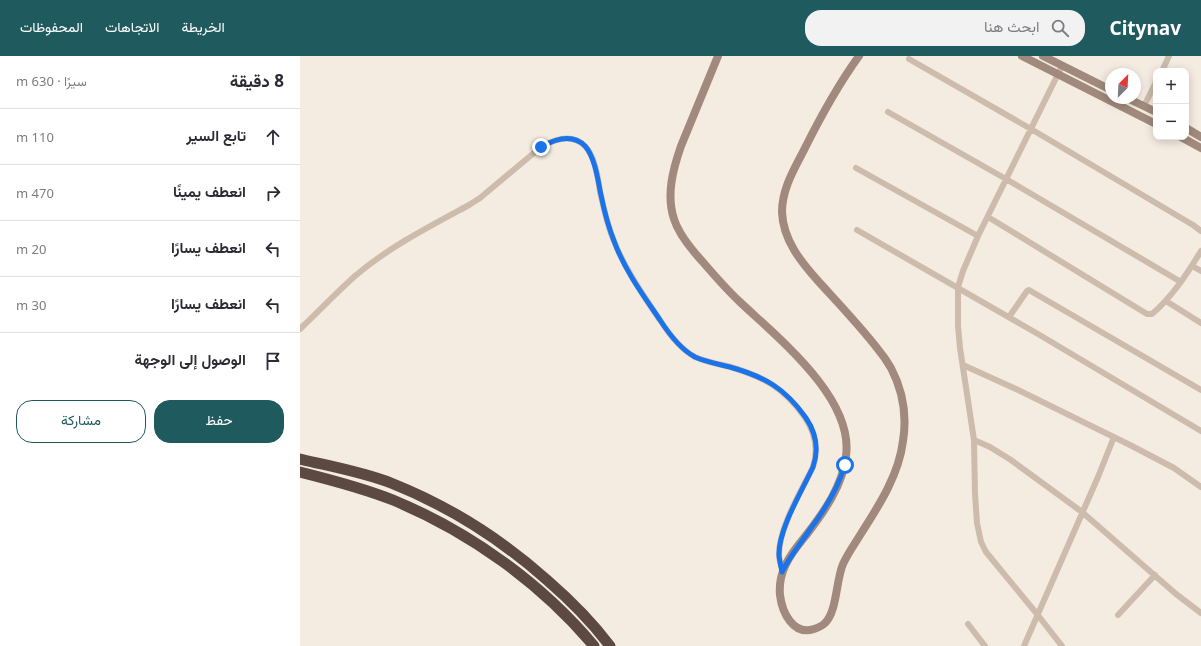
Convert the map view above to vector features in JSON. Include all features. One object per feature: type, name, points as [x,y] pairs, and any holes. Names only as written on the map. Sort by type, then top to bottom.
[{"type":"highway","points":[[300,451],[344,469]]},
{"type":"highway","points":[[300,459],[344,469],[390,482],[437,503],[459,515],[505,546],[534,569],[584,615],[610,646]]},
{"type":"highway","points":[[300,472],[378,494],[414,509],[475,543],[515,571],[549,599],[568,617],[594,646]]},
{"type":"highway","points":[[451,529],[459,515]]},
{"type":"street","points":[[718,56],[676,160],[671,187],[671,207],[674,218],[681,234],[696,255],[711,272],[785,345],[820,383],[839,415],[847,437],[845,465],[836,488],[822,513],[792,554],[782,572]]},
{"type":"street","points":[[300,329],[355,276],[399,245],[480,198],[541,147],[559,138],[567,138],[581,142],[586,147],[592,160],[609,230],[617,250],[630,274],[674,339],[683,348],[695,356],[747,372],[775,386],[799,409],[812,429],[816,447],[815,461],[789,516],[781,537],[779,554],[782,572],[780,592],[783,610],[792,623],[802,630],[806,631],[816,628],[826,623],[828,620],[833,609],[839,578],[845,559],[886,492],[892,478],[899,459],[903,441],[905,416],[899,387],[888,362],[869,338],[807,269],[793,249],[785,230],[783,219],[782,209],[785,192],[794,170],[830,99],[859,56]]},
{"type":"street","points":[[1022,56],[1153,122]]},
{"type":"street","points":[[1043,56],[1055,59],[1062,66],[1105,87]]},
{"type":"street","points":[[1163,68],[1169,56]]},
{"type":"street","points":[[909,59],[1031,129],[1201,231]]},
{"type":"street","points":[[1062,66],[978,236],[958,287],[958,326],[968,406],[974,440],[975,502],[981,542],[986,552],[1062,646]]},
{"type":"street","points":[[1144,106],[1153,88]]},
{"type":"street","points":[[1140,104],[1153,110]]},
{"type":"street","points":[[888,112],[1006,179],[1181,282]]},
{"type":"street","points":[[1189,130],[1201,137]]},
{"type":"street","points":[[1186,140],[1201,148]]},
{"type":"street","points":[[856,168],[978,236]]},
{"type":"street","points":[[988,217],[1147,314],[1152,314],[1166,301],[1181,282],[1201,251]]},
{"type":"street","points":[[857,230],[958,287],[1201,431]]},
{"type":"street","points":[[1192,266],[1201,271]]},
{"type":"street","points":[[1009,317],[1029,290],[1201,390]]},
{"type":"street","points":[[1166,301],[1201,323]]},
{"type":"street","points":[[963,365],[1016,389],[1174,468],[1201,486]]},
{"type":"street","points":[[1024,646],[1114,438]]},
{"type":"street","points":[[974,440],[990,447],[1011,460],[1082,512],[1201,613]]},
{"type":"street","points":[[1118,615],[1155,575]]},
{"type":"street","points":[[968,624],[985,646]]},
{"type":"route","points":[[541,147],[559,138],[567,138],[581,142],[586,147],[596,171],[609,230],[617,250],[652,309],[680,346],[701,359],[747,372],[777,387],[799,409],[812,429],[816,447],[815,461],[789,516],[781,537],[779,554],[782,572],[792,554],[831,498],[845,465]]}]
